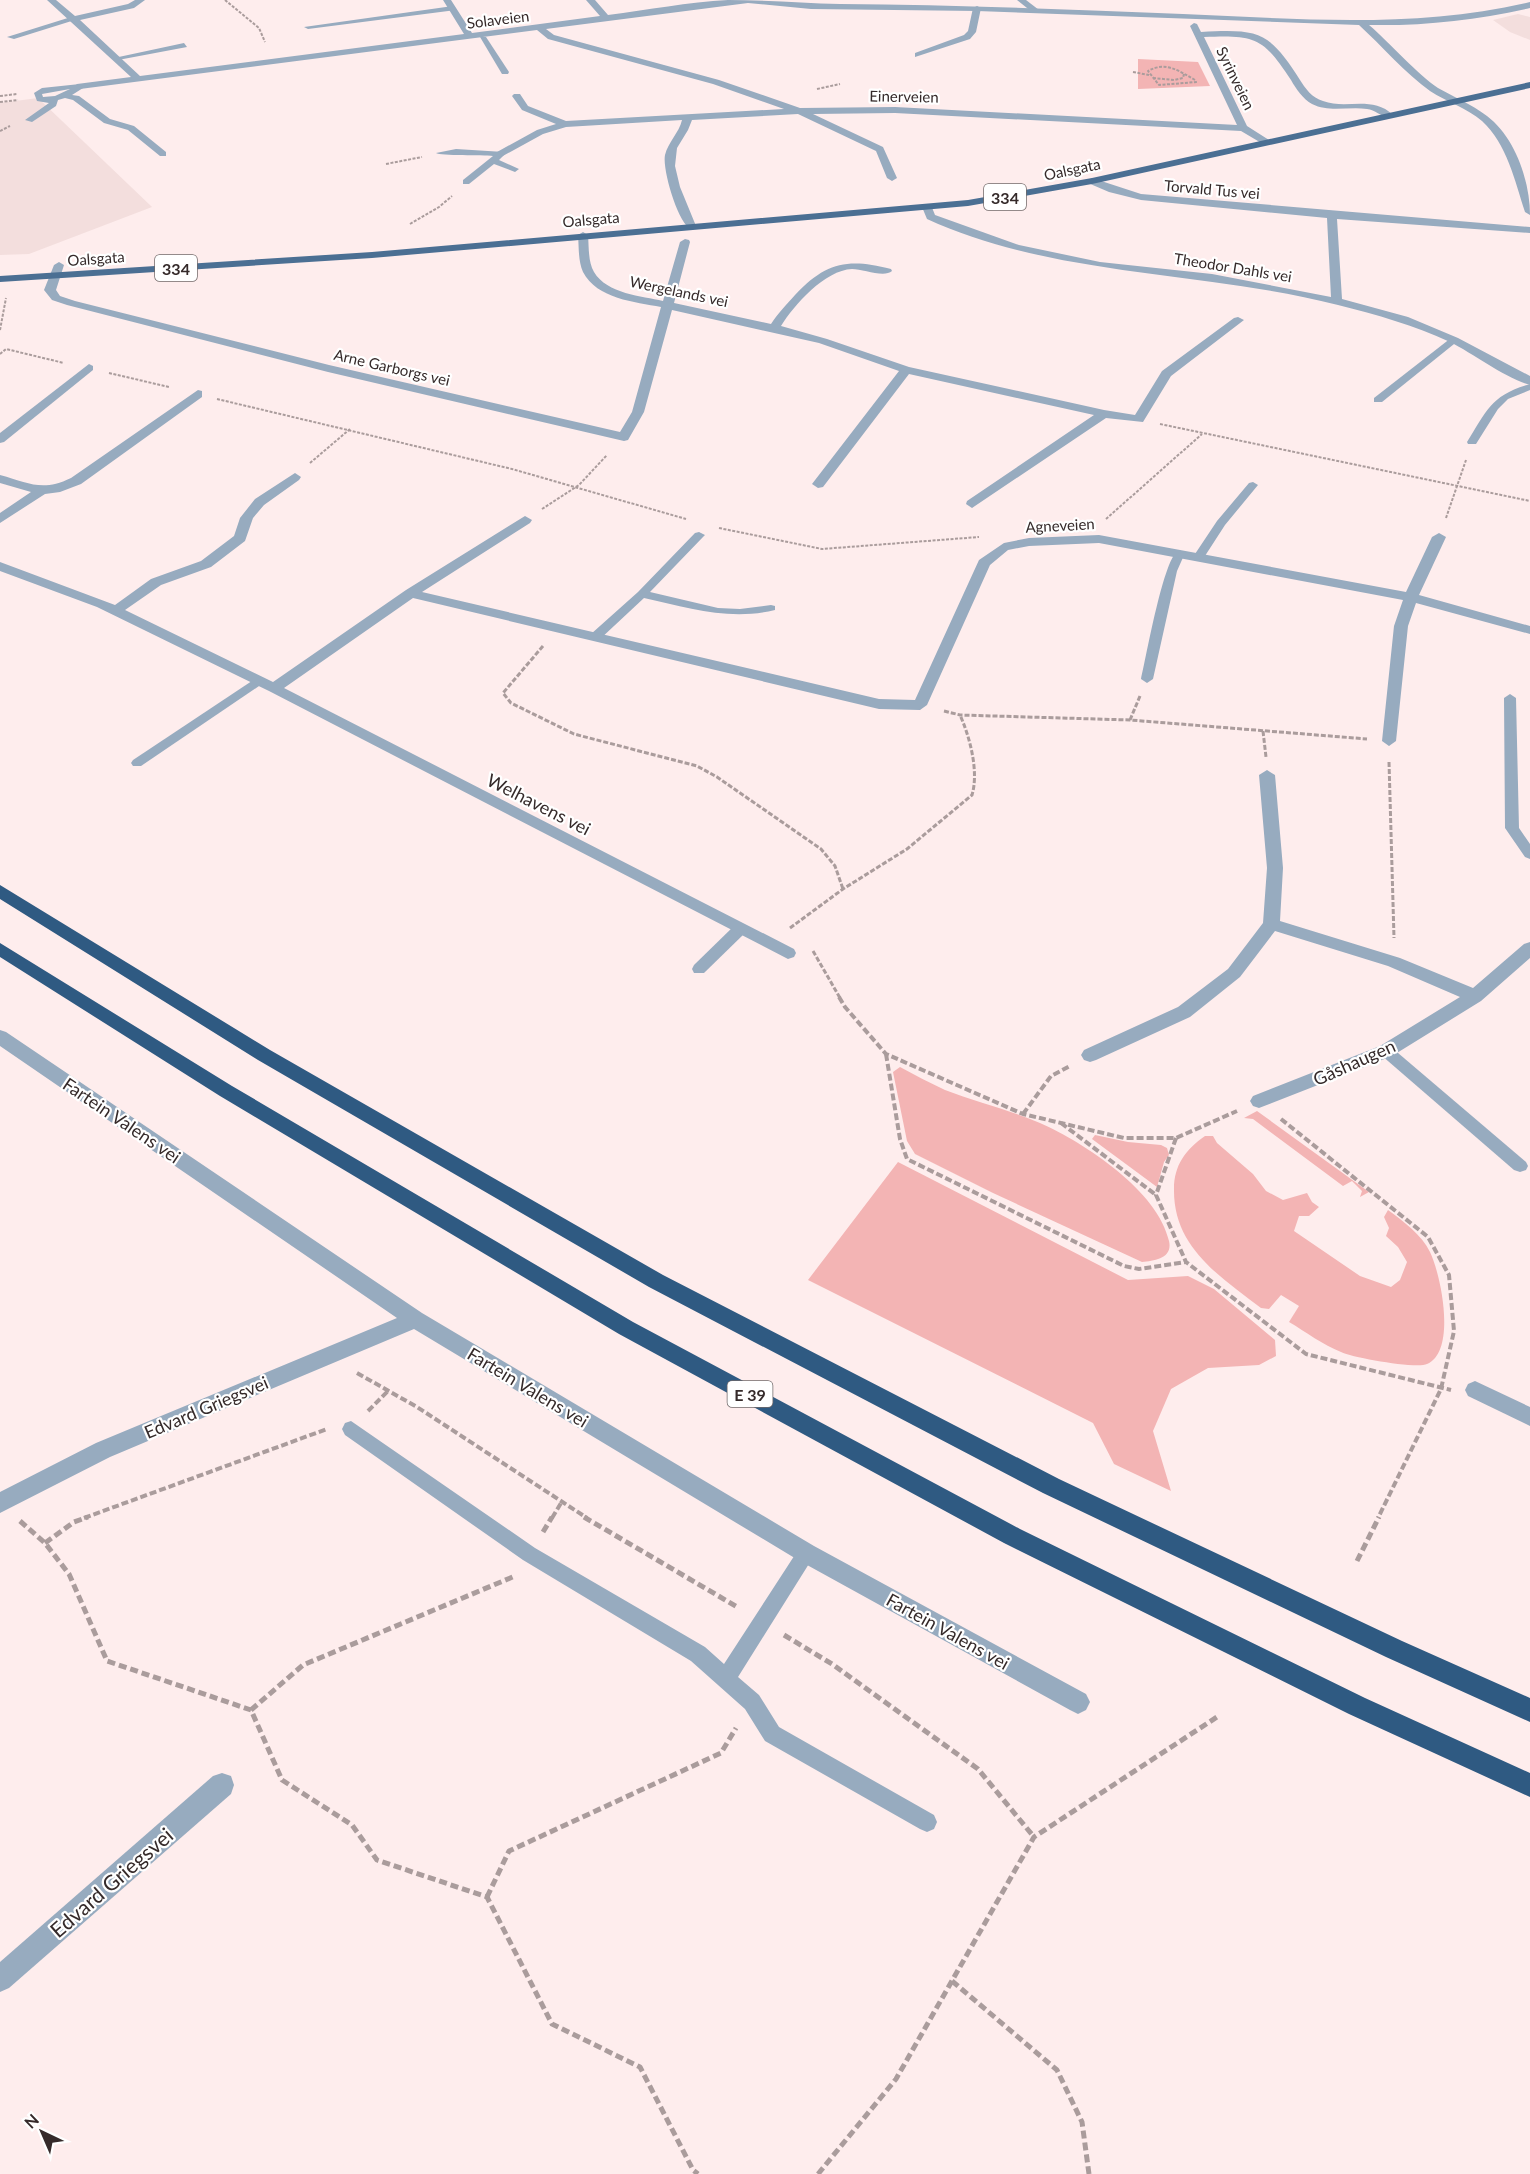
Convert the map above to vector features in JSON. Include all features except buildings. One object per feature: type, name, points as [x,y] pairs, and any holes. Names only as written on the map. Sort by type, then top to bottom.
[{"type":"highway","points":[[0,891],[264,1055],[656,1281],[1051,1486],[1383,1644],[1530,1710]]},
{"type":"highway","name":"E 39","points":[[0,949],[226,1091],[626,1328],[1012,1536],[1357,1706],[1530,1785]]},
{"type":"main road","name":"Oalsgata","points":[[0,269],[57,271],[372,255],[481,243],[927,207],[1004,197],[1092,181],[1526,84]]},
{"type":"main road","name":"Oalsgata","points":[[0,279],[57,271]]},
{"type":"street","points":[[51,0],[118,58],[138,79]]},
{"type":"street","points":[[74,19],[131,6],[141,0]]},
{"type":"street","points":[[590,0],[607,19]]},
{"type":"street","name":"Solaveien","points":[[80,87],[748,0],[811,6],[976,8],[1405,23],[1488,15],[1530,5]]},
{"type":"street","points":[[450,4],[470,36]]},
{"type":"street","name":"Syrinveien","points":[[1189,17],[1243,128],[1266,142]]},
{"type":"street","points":[[1361,22],[1434,89],[1457,100],[1485,119],[1517,160],[1530,212]]},
{"type":"street","points":[[539,27],[551,37],[716,82],[799,111],[880,150],[892,178]]},
{"type":"street","points":[[1199,35],[1228,34],[1266,40],[1312,100],[1330,106],[1369,106],[1388,115]]},
{"type":"street","name":"Einerveien","points":[[517,96],[525,108],[565,124]]},
{"type":"street","name":"Einerveien","points":[[498,158],[540,132],[565,124],[799,111],[939,111],[1243,128]]},
{"type":"street","points":[[687,118],[687,126],[671,150],[670,162],[677,193],[691,226]]},
{"type":"street","name":"Torvald Tus vei","points":[[1092,181],[1113,190],[1141,197],[1530,230]]},
{"type":"street","name":"Theodor Dahls vei","points":[[927,207],[931,217],[1017,248],[1100,265],[1212,277],[1337,301],[1404,319],[1454,340],[1530,381]]},
{"type":"street","points":[[1332,215],[1337,301]]},
{"type":"street","name":"Wergelands vei","points":[[583,235],[586,271],[597,285],[619,296],[774,328],[833,344],[906,370],[1104,414],[1139,419]]},
{"type":"street","points":[[624,437],[638,412],[685,242]]},
{"type":"street","points":[[774,328],[780,316],[811,282],[830,270],[852,266],[887,271]]},
{"type":"street","name":"Arne Garborgs vei","points":[[57,271],[50,290],[56,298],[71,303],[328,368],[624,437]]},
{"type":"street","points":[[1139,419],[1166,374],[1238,320]]},
{"type":"street","points":[[0,439],[89,369]]},
{"type":"street","points":[[818,484],[906,370]]},
{"type":"street","points":[[0,519],[40,492],[60,489],[76,481],[198,394]]},
{"type":"street","points":[[972,504],[1104,414]]},
{"type":"street","points":[[115,611],[156,582],[206,564],[240,538],[241,525],[251,508],[295,477]]},
{"type":"street","points":[[0,478],[40,492]]},
{"type":"street","points":[[274,688],[411,593],[525,520]]},
{"type":"street","points":[[1389,741],[1401,626],[1411,597],[1438,537]]},
{"type":"street","name":"Agneveien","points":[[920,705],[984,563],[1004,547],[1029,542],[1099,539],[1179,553],[1411,597],[1530,630]]},
{"type":"street","name":"Welhavens vei","points":[[0,566],[115,611],[274,688],[788,953]]},
{"type":"street","points":[[411,593],[558,630],[720,665],[879,704],[920,705]]},
{"type":"street","points":[[1090,1055],[1184,1012],[1234,973],[1271,924],[1275,868],[1267,775]]},
{"type":"street","points":[[1271,924],[1394,962],[1475,996]]},
{"type":"street","name":"Gåshaugen","points":[[1259,1101],[1386,1051],[1475,996],[1530,948]]},
{"type":"street","name":"Fartein Valens vei","points":[[0,1037],[416,1319],[806,1553],[1078,1702]]},
{"type":"street","name":"Edvard Griegsvei","points":[[6,1500],[103,1450],[416,1319]]},
{"type":"street","points":[[1475,1390],[1530,1417]]},
{"type":"street","name":"Edvard Griegsvei","points":[[0,1979],[222,1785]]},
{"type":"lane","points":[[1021,0],[1035,10]]},
{"type":"lane","points":[[308,27],[450,4]]},
{"type":"lane","points":[[918,55],[967,37],[972,32],[976,8]]},
{"type":"lane","points":[[10,37],[74,19]]},
{"type":"lane","points":[[483,39],[505,72]]},
{"type":"lane","points":[[118,58],[184,45]]},
{"type":"lane","points":[[80,87],[54,100],[40,99],[38,93],[42,90],[80,87]]},
{"type":"lane","points":[[66,96],[76,98],[108,122],[131,128],[163,154]]},
{"type":"lane","points":[[29,120],[45,112],[54,104],[54,100]]},
{"type":"lane","points":[[440,153],[456,151],[498,158],[515,169]]},
{"type":"lane","name":"Einerveien","points":[[466,182],[498,158]]},
{"type":"lane","points":[[1378,399],[1454,340]]},
{"type":"lane","points":[[1472,442],[1503,397],[1530,387]]},
{"type":"lane","points":[[1199,557],[1221,523],[1253,485]]},
{"type":"lane","points":[[595,637],[642,594],[699,536]]},
{"type":"lane","points":[[1146,679],[1171,571],[1179,553]]},
{"type":"lane","points":[[642,594],[718,611],[740,612],[771,608]]},
{"type":"lane","points":[[137,763],[258,681]]},
{"type":"lane","points":[[1510,698],[1512,828],[1530,854]]},
{"type":"lane","points":[[699,969],[740,929]]},
{"type":"lane","points":[[1386,1051],[1520,1166]]},
{"type":"lane","points":[[351,1429],[529,1554],[698,1654],[752,1702],[772,1734],[927,1822]]},
{"type":"lane","points":[[726,1679],[806,1553]]},
{"type":"path","points":[[225,0],[259,28],[273,62]]},
{"type":"path","points":[[1174,66],[1184,74],[1199,82],[1159,85],[1148,71],[1153,67],[1174,66]]},
{"type":"path","points":[[1133,72],[1179,80],[1184,74]]},
{"type":"path","points":[[0,102],[25,99]]},
{"type":"path","points":[[386,164],[440,153]]},
{"type":"path","points":[[410,224],[440,207],[466,182]]},
{"type":"path","points":[[0,330],[6,296]]},
{"type":"path","points":[[0,347],[6,350]]},
{"type":"path","points":[[198,394],[350,428],[579,485],[686,519]]},
{"type":"path","points":[[1139,419],[1530,501]]},
{"type":"path","points":[[295,477],[350,428]]},
{"type":"path","points":[[1100,524],[1202,434]]},
{"type":"path","points":[[525,520],[579,485],[624,437]]},
{"type":"path","points":[[1438,537],[1472,442]]},
{"type":"path","points":[[719,528],[822,549],[985,536]]},
{"type":"path","points":[[558,630],[503,693],[511,703],[574,734],[697,766],[717,777],[821,849],[835,866],[843,889]]},
{"type":"path","points":[[920,705],[960,715],[1130,720],[1389,741],[1394,962]]},
{"type":"path","points":[[767,942],[794,926],[843,889],[907,849],[972,795],[976,782],[965,726],[960,715]]},
{"type":"path","points":[[807,944],[820,961],[845,1007],[886,1054],[1023,1114],[1124,1137],[1176,1138],[1259,1101],[1428,1237],[1449,1275],[1454,1330],[1441,1389],[1357,1561]]},
{"type":"path","points":[[886,1054],[900,1139],[907,1159],[1124,1266],[1140,1269],[1186,1262]]},
{"type":"path","points":[[1023,1114],[1051,1076],[1090,1055]]},
{"type":"path","points":[[1059,1123],[1156,1195],[1186,1262],[1306,1354],[1441,1389],[1475,1390]]},
{"type":"path","points":[[1156,1195],[1176,1138]]},
{"type":"path","points":[[328,1356],[417,1407],[561,1503],[832,1664],[978,1769],[1034,1837]]},
{"type":"path","points":[[45,1544],[74,1522],[334,1426],[351,1429],[388,1390]]},
{"type":"path","points":[[6,1500],[20,1520],[45,1544],[69,1574],[107,1661],[251,1710],[282,1780],[352,1825],[377,1860],[487,1897],[552,2024],[640,2067],[693,2170],[698,2174]]},
{"type":"path","points":[[251,1710],[303,1665],[516,1576],[561,1503]]},
{"type":"path","points":[[487,1897],[509,1851],[721,1754],[752,1702]]},
{"type":"path","points":[[818,2174],[896,2079],[1034,1837],[1220,1715]]},
{"type":"path","points":[[951,1981],[1057,2070],[1082,2122],[1089,2174]]},
{"type":"shaded area","points":[[1518,14],[1530,17],[1530,40],[1510,32],[1493,20]]},
{"type":"shaded area","points":[[1138,59],[1198,62],[1210,86],[1138,89]]},
{"type":"shaded area","points":[[38,98],[152,207],[29,254],[0,255],[0,103]]},
{"type":"shaded area","points":[[900,1067],[945,1090],[1040,1123],[1098,1156],[1135,1187],[1151,1204],[1162,1222],[1169,1241],[1170,1247],[1166,1255],[1142,1262],[915,1154],[907,1141],[893,1072]]},
{"type":"shaded area","points":[[1257,1111],[1369,1192],[1360,1197],[1362,1191],[1352,1181],[1343,1186],[1253,1119],[1244,1118]]},
{"type":"shaded area","points":[[1095,1135],[1128,1142],[1161,1145],[1167,1148],[1169,1155],[1164,1162],[1157,1187],[1092,1139]]},
{"type":"shaded area","points":[[1205,1136],[1213,1136],[1217,1143],[1253,1174],[1266,1191],[1283,1200],[1307,1193],[1312,1202],[1319,1207],[1309,1216],[1299,1216],[1294,1231],[1360,1276],[1391,1287],[1400,1280],[1407,1262],[1398,1247],[1386,1236],[1389,1228],[1384,1217],[1388,1210],[1412,1229],[1430,1252],[1442,1294],[1444,1329],[1442,1344],[1436,1356],[1427,1364],[1411,1365],[1371,1360],[1341,1352],[1289,1322],[1299,1306],[1281,1295],[1269,1309],[1261,1308],[1215,1272],[1190,1244],[1181,1228],[1174,1189],[1176,1172],[1182,1158]]},
{"type":"shaded area","points":[[898,1162],[1128,1280],[1188,1276],[1214,1289],[1275,1340],[1276,1356],[1259,1365],[1208,1368],[1171,1389],[1153,1431],[1171,1491],[1114,1464],[1093,1423],[808,1280]]}]
